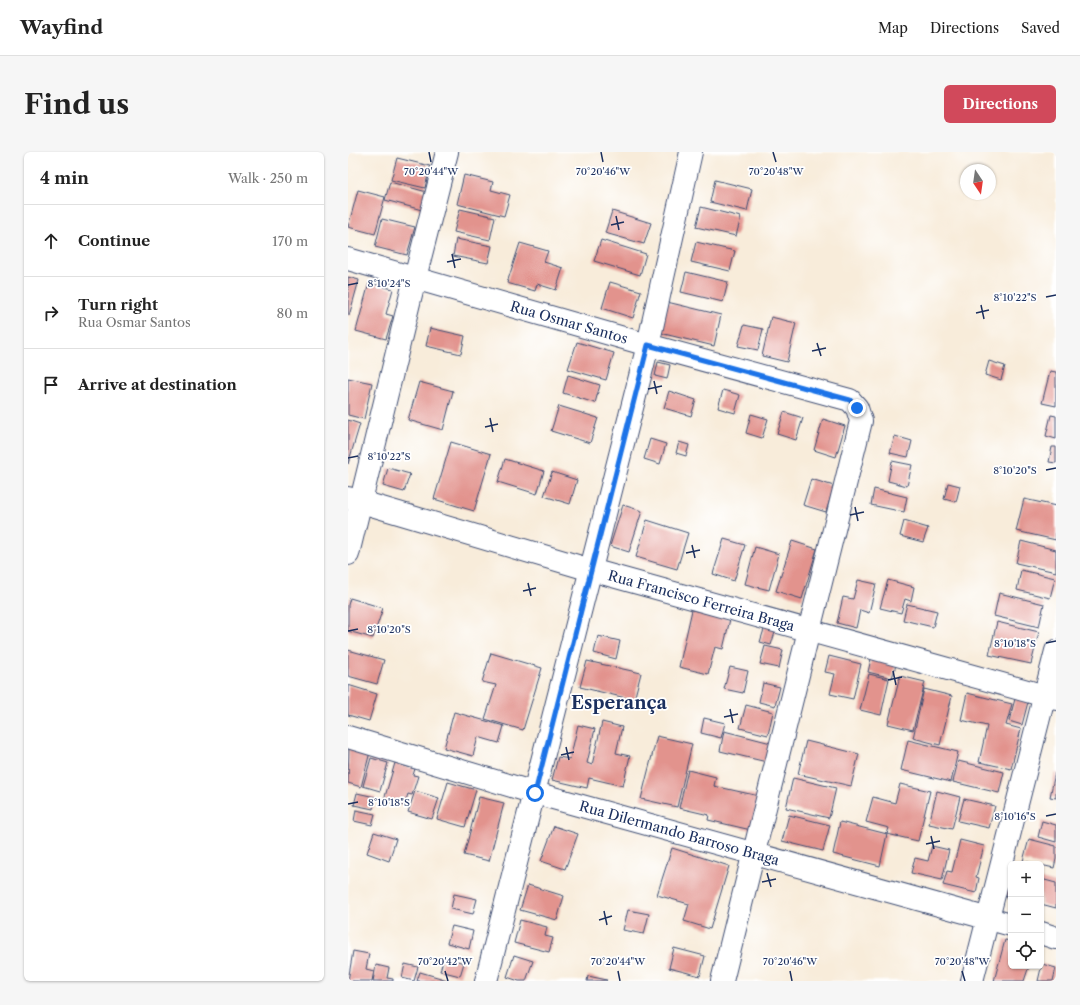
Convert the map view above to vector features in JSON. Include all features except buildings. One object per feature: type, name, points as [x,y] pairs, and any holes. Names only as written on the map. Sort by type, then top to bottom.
[{"type":"street","points":[[348,554],[354,500],[415,278],[447,152]]},
{"type":"street","points":[[486,981],[648,345],[691,152]]},
{"type":"street","name":"Rua Osmar Santos","points":[[348,258],[648,345],[850,400],[857,408],[861,421],[808,630]]},
{"type":"street","name":"Rua Francisco Ferreira Braga","points":[[354,500],[591,570],[1051,697]]},
{"type":"street","points":[[722,981],[808,630]]},
{"type":"street","points":[[972,981],[988,918],[1051,697],[1056,652]]},
{"type":"street","name":"Rua Dilermando Barroso Braga","points":[[348,737],[535,793],[1008,924]]},
{"type":"street","points":[[1044,934],[1056,938]]},
{"type":"district","name":"Esperança","points":[[619,703]]},
{"type":"route","points":[[535,793],[648,345],[850,400],[857,408]]}]
